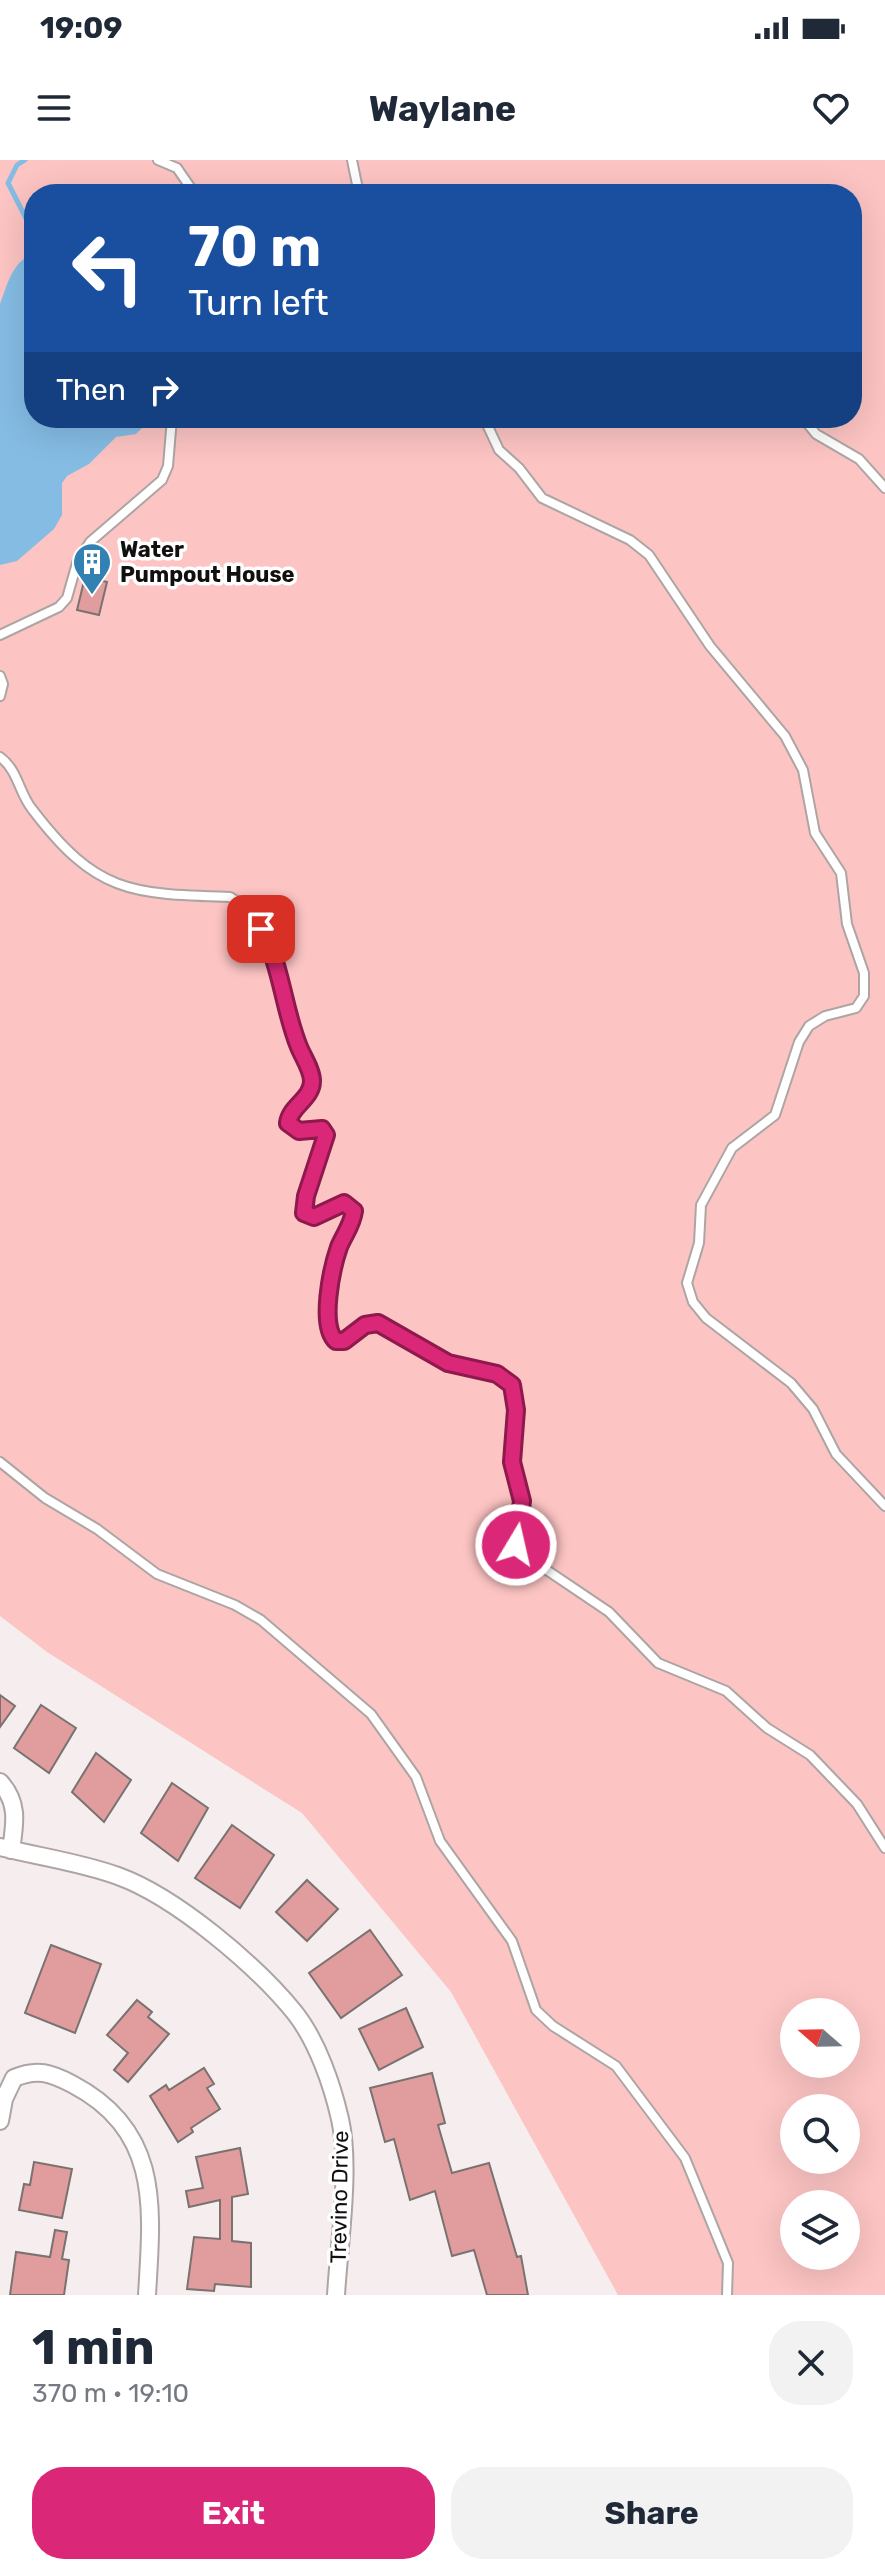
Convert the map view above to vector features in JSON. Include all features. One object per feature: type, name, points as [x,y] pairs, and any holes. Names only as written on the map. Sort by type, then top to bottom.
[{"type":"street","points":[[0,1782],[12,1795],[15,1810],[4,1850]]},
{"type":"street","name":"Trevino Drive","points":[[4,1850],[69,1861],[135,1885],[188,1916],[246,1962],[296,2015],[320,2059],[341,2121],[343,2189],[336,2295]]},
{"type":"street","points":[[0,2121],[14,2078],[45,2071],[89,2093],[123,2127],[138,2152],[152,2204],[147,2295]]},
{"type":"lane","points":[[158,160],[177,168],[188,184]]},
{"type":"lane","points":[[352,160],[357,184]]},
{"type":"lane","points":[[0,635],[59,607],[67,598],[77,563],[90,542],[162,480],[168,466],[171,428]]},
{"type":"lane","points":[[489,428],[499,450],[519,468],[542,498],[566,507],[594,526],[630,540],[649,555],[710,646],[777,725],[803,770],[815,833],[841,873],[847,924],[863,965],[864,996],[856,1008],[825,1016],[809,1026],[799,1042],[775,1115],[732,1148],[701,1205],[699,1243],[687,1283],[693,1302],[706,1318],[739,1346],[768,1362],[796,1388],[813,1409],[836,1454],[885,1506]]},
{"type":"lane","points":[[811,428],[859,459],[885,488]]},
{"type":"lane","points":[[0,676],[3,684],[0,696]]},
{"type":"lane","points":[[0,757],[16,775],[32,809],[88,870],[109,883],[133,888],[196,897],[230,897],[261,929],[270,945],[292,1030],[312,1079],[309,1092],[290,1115],[288,1123],[299,1131],[322,1129],[326,1135],[306,1196],[304,1213],[314,1217],[344,1203],[354,1211],[334,1265],[327,1323],[332,1338],[344,1341],[365,1325],[378,1323],[448,1363],[507,1380],[516,1398],[512,1462],[522,1501],[514,1536],[520,1552],[609,1612],[658,1663],[726,1691],[767,1728],[810,1755],[857,1804],[885,1848]]},
{"type":"lane","points":[[0,1462],[45,1498],[97,1529],[157,1574],[235,1605],[261,1620],[371,1714],[416,1777],[440,1841],[512,1941],[536,2010],[553,2026],[616,2066],[685,2158],[728,2263],[727,2295]]},
{"type":"shaded area","points":[[0,160],[885,160],[885,2295],[618,2295],[451,1992],[302,1813],[47,1652],[0,1616]]},
{"type":"water","points":[[24,260],[24,428],[142,428],[136,434],[116,437],[89,464],[67,476],[62,483],[62,515],[54,529],[17,561],[0,565],[0,304],[8,281]]},
{"type":"building","name":"Water Pumpout House","points":[[85,577],[107,582],[99,615],[77,610]]},
{"type":"building","points":[[0,1695],[15,1706],[0,1727]]},
{"type":"building","points":[[41,1705],[76,1728],[49,1773],[14,1748]]},
{"type":"building","points":[[96,1753],[131,1780],[104,1822],[72,1792]]},
{"type":"building","points":[[172,1783],[208,1808],[178,1861],[141,1833]]},
{"type":"building","points":[[232,1825],[274,1855],[240,1908],[195,1878]]},
{"type":"building","points":[[307,1880],[338,1909],[307,1941],[276,1912]]},
{"type":"building","points":[[370,1930],[402,1975],[341,2018],[309,1973]]},
{"type":"building","points":[[51,1945],[101,1964],[75,2033],[25,2013]]},
{"type":"building","points":[[137,2000],[152,2012],[148,2017],[169,2034],[128,2082],[114,2070],[128,2053],[107,2035]]},
{"type":"building","points":[[406,2008],[423,2047],[379,2070],[359,2029]]},
{"type":"building","points":[[204,2068],[214,2084],[207,2088],[220,2109],[191,2128],[193,2132],[178,2142],[150,2096],[166,2085],[169,2090]]},
{"type":"building","points":[[432,2073],[445,2123],[438,2125],[452,2173],[489,2163],[517,2257],[521,2256],[528,2295],[487,2295],[474,2250],[452,2256],[435,2191],[410,2200],[394,2139],[385,2142],[370,2088]]},
{"type":"building","points":[[240,2148],[248,2194],[232,2197],[232,2241],[251,2243],[251,2287],[215,2284],[214,2291],[187,2289],[194,2237],[220,2239],[220,2200],[189,2207],[186,2191],[203,2188],[196,2157]]},
{"type":"building","points":[[34,2162],[72,2169],[62,2218],[19,2210],[24,2184],[30,2185]]},
{"type":"building","points":[[55,2230],[67,2232],[62,2259],[69,2260],[64,2295],[10,2295],[16,2252],[50,2257]]},
{"type":"waterway","points":[[24,214],[8,183],[17,165],[25,160]]},
{"type":"place","name":"Water Pumpout House","points":[[92,596]]},
{"type":"route","points":[[261,929],[270,945],[292,1030],[312,1079],[309,1092],[290,1115],[288,1123],[299,1131],[322,1129],[327,1138],[306,1196],[304,1213],[306,1217],[314,1217],[340,1203],[348,1204],[354,1211],[334,1265],[327,1316],[330,1335],[336,1341],[344,1341],[370,1322],[378,1323],[448,1363],[497,1374],[512,1385],[516,1398],[516,1423],[512,1468],[522,1496],[514,1536],[516,1545]]}]
